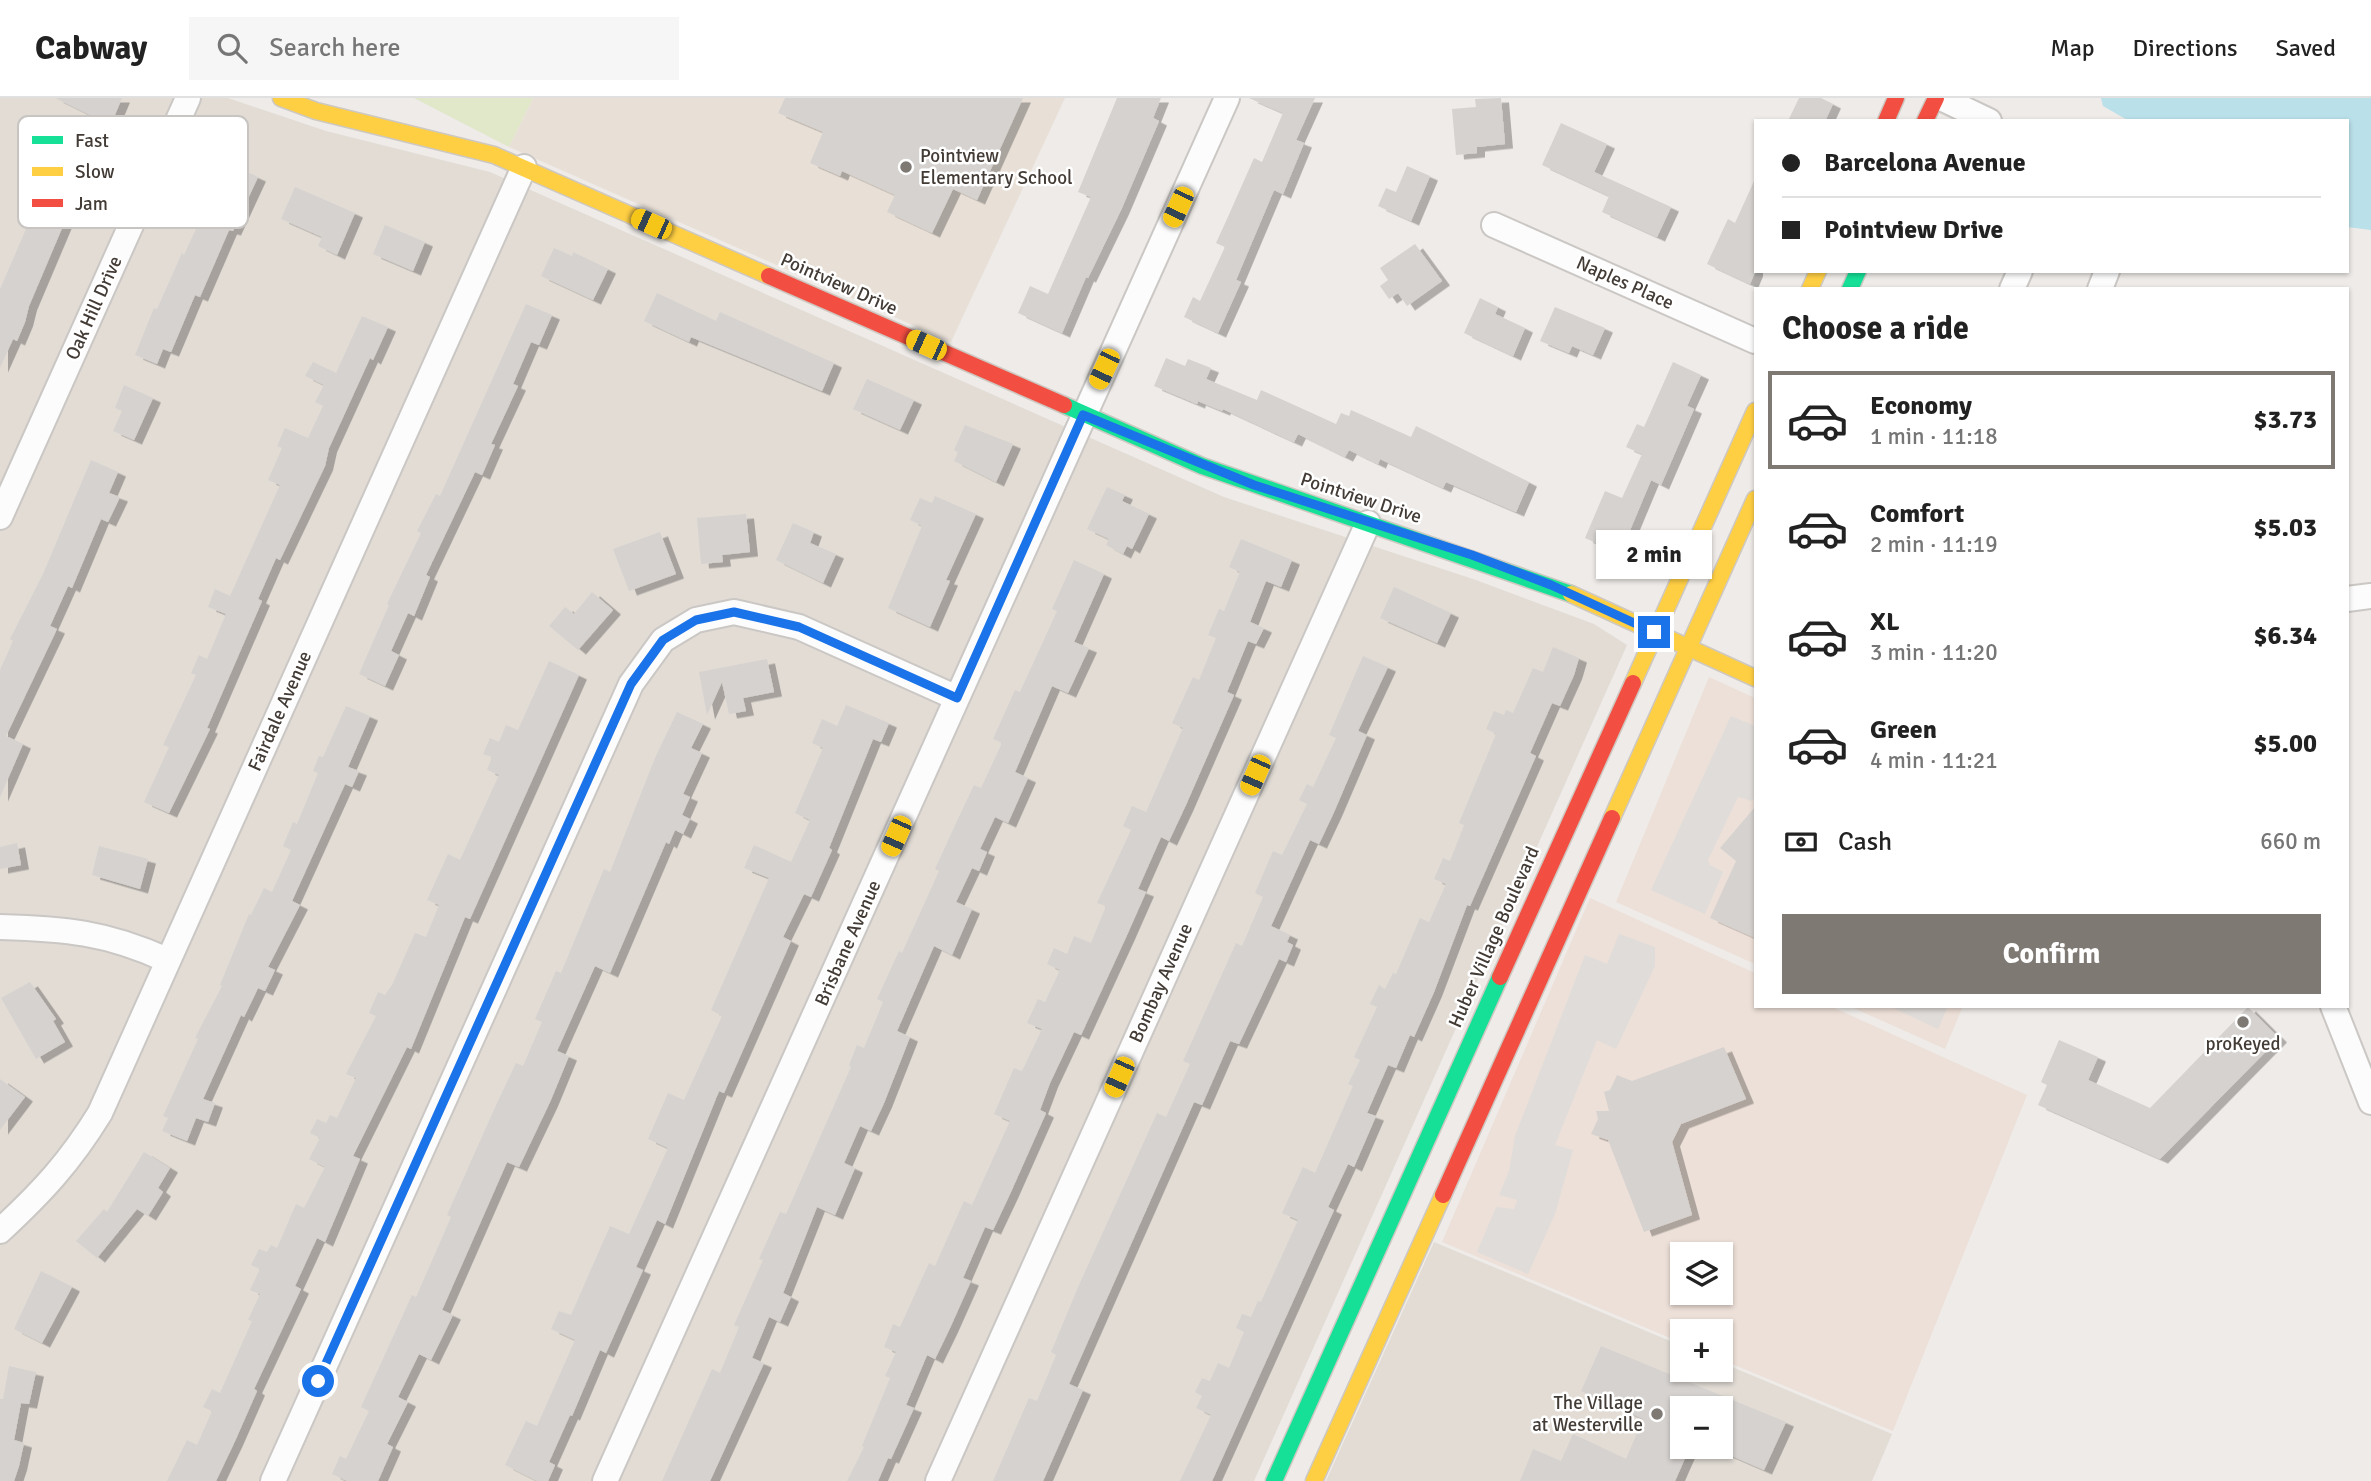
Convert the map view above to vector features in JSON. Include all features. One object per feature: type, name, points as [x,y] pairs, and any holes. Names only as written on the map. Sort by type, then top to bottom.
[{"type":"street","name":"Oak Hill Drive","points":[[180,116],[188,98]]},
{"type":"street","name":"Pointview Drive","points":[[281,98],[316,111],[494,155],[1202,466],[1551,585],[1754,678]]},
{"type":"street","name":"Brisbane Avenue","points":[[605,1481],[1227,98]]},
{"type":"street","points":[[1887,119],[1896,98]]},
{"type":"street","points":[[1926,119],[1936,98]]},
{"type":"street","points":[[1941,98],[1985,119]]},
{"type":"street","name":"Fairdale Avenue","points":[[0,1231],[43,1192],[72,1158],[100,1113],[523,167]]},
{"type":"street","name":"Naples Place","points":[[1494,225],[1754,341]]},
{"type":"street","name":"Oak Hill Drive","points":[[0,517],[130,228]]},
{"type":"street","name":"Huber Village Boulevard","points":[[1275,1481],[1754,413]]},
{"type":"street","points":[[1314,1481],[1754,501]]},
{"type":"street","name":"Bombay Avenue","points":[[938,1481],[1368,523]]},
{"type":"street","points":[[2349,599],[2371,596]]},
{"type":"street","points":[[273,1481],[631,684],[663,640],[696,620],[734,612],[799,627],[957,698]]},
{"type":"street","points":[[0,927],[76,930],[137,946],[167,960]]},
{"type":"street","points":[[2334,1008],[2371,1102]]},
{"type":"shaded area","points":[[0,98],[228,98],[326,131],[490,172],[1224,497],[1476,580],[1594,624],[1627,645],[1254,1481],[0,1481]]},
{"type":"shaded area","points":[[533,98],[1065,98],[951,342],[509,147]]},
{"type":"shaded area","points":[[1709,677],[1754,698],[1754,964],[1616,902]]},
{"type":"shaded area","points":[[1731,716],[1754,726],[1754,798],[1752,801],[1738,797],[1708,860],[1710,865],[1723,872],[1705,914],[1651,890]]},
{"type":"shaded area","points":[[1590,898],[1754,973],[1754,1008],[1834,1008],[2027,1095],[1893,1431],[1733,1364],[1733,1319],[1670,1319],[1670,1338],[1442,1242]]},
{"type":"shaded area","points":[[1619,934],[1655,947],[1655,966],[1616,1049],[1597,1040],[1555,1145],[1573,1150],[1555,1214],[1528,1274],[1477,1252],[1496,1207],[1514,1209],[1517,1200],[1499,1195],[1509,1171],[1515,1136],[1585,955],[1607,964]]},
{"type":"shaded area","points":[[1853,1008],[1962,1008],[1945,1049]]},
{"type":"shaded area","points":[[1893,1008],[1947,1008],[1938,1029]]},
{"type":"shaded area","points":[[1434,1242],[1670,1341],[1670,1382],[1733,1382],[1733,1367],[1892,1434],[1872,1481],[1326,1481]]},
{"type":"green space","points":[[414,98],[533,98],[509,147]]},
{"type":"water","points":[[2101,98],[2371,98],[2371,230],[2349,227],[2349,119],[2126,119],[2103,106]]},
{"type":"building","points":[[55,98],[122,98],[114,116],[92,116]]},
{"type":"building","name":"Pointview Elementary School","points":[[785,98],[1023,98],[977,200],[953,189],[932,233],[887,212],[895,195],[842,171],[840,176],[810,163],[823,132],[778,113]]},
{"type":"building","points":[[1117,98],[1161,98],[1153,118],[1159,121],[1121,210],[1088,278],[1086,277],[1062,333],[1018,313],[1030,286],[1048,294],[1091,197],[1078,192]]},
{"type":"building","points":[[1249,98],[1315,98],[1296,140],[1304,143],[1283,194],[1274,190],[1236,280],[1241,282],[1218,333],[1184,317],[1193,297],[1200,301],[1225,247],[1216,243],[1254,158],[1262,162],[1283,113]]},
{"type":"building","points":[[1501,98],[1505,144],[1477,147],[1477,153],[1456,155],[1452,109],[1476,107],[1475,99]]},
{"type":"building","points":[[1799,98],[1821,98],[1833,104],[1826,119],[1789,119]]},
{"type":"building","points":[[1561,123],[1607,144],[1594,172],[1671,207],[1657,237],[1602,212],[1609,196],[1542,165]]},
{"type":"building","points":[[1407,166],[1430,176],[1411,221],[1378,206],[1386,188],[1396,192]]},
{"type":"building","points":[[248,172],[258,177],[248,199]]},
{"type":"building","points":[[1754,181],[1755,273],[1750,284],[1707,264],[1728,219],[1735,223]]},
{"type":"building","points":[[295,187],[355,213],[337,255],[318,246],[322,237],[281,219]]},
{"type":"building","points":[[385,225],[425,242],[413,271],[373,254]]},
{"type":"building","points":[[27,228],[62,228],[17,341],[13,339],[0,368],[0,289]]},
{"type":"building","points":[[196,228],[234,228],[233,231],[229,230],[200,297],[195,295],[171,352],[163,349],[157,364],[135,355],[154,308],[157,309],[182,253],[184,255]]},
{"type":"building","points":[[1415,244],[1442,281],[1407,306],[1398,293],[1389,299],[1380,286],[1388,280],[1380,268]]},
{"type":"building","points":[[554,248],[572,256],[573,252],[608,269],[593,300],[541,276]]},
{"type":"building","points":[[657,293],[716,321],[720,312],[834,363],[822,391],[691,337],[689,342],[644,321]]},
{"type":"building","points":[[1480,298],[1498,307],[1495,314],[1525,328],[1513,356],[1464,333]]},
{"type":"building","points":[[526,304],[552,315],[539,345],[531,342],[513,384],[518,386],[491,444],[495,445],[482,475],[475,472],[426,575],[430,577],[414,616],[408,613],[391,651],[399,655],[385,686],[359,674],[389,605],[387,604],[421,533],[417,531],[436,494],[440,496]]},
{"type":"building","points":[[1555,307],[1605,328],[1593,355],[1572,346],[1569,353],[1540,341]]},
{"type":"building","points":[[362,316],[388,327],[373,360],[370,358],[329,448],[325,466],[280,560],[276,558],[258,599],[262,601],[207,728],[210,729],[169,813],[144,802],[169,747],[163,745],[196,675],[191,673],[199,655],[207,659],[226,614],[208,607],[215,589],[230,596],[280,485],[268,480],[282,448],[277,446],[285,428],[308,438],[323,406],[315,402],[324,385],[305,376],[313,362],[336,373]]},
{"type":"building","points":[[1166,358],[1185,366],[1188,359],[1211,368],[1206,379],[1257,400],[1261,390],[1336,424],[1341,413],[1349,416],[1351,410],[1411,437],[1416,426],[1529,482],[1516,512],[1446,482],[1443,488],[1380,459],[1378,464],[1349,450],[1345,457],[1298,434],[1294,442],[1223,409],[1222,411],[1198,401],[1197,404],[1154,386]]},
{"type":"building","points":[[1673,362],[1701,375],[1687,406],[1694,409],[1661,485],[1651,480],[1628,535],[1636,538],[1628,557],[1585,538],[1605,491],[1622,498],[1642,454],[1626,447],[1637,424],[1644,427]]},
{"type":"building","points":[[867,379],[914,400],[900,430],[853,409]]},
{"type":"building","points":[[124,385],[153,398],[134,440],[113,431],[122,411],[115,408]]},
{"type":"building","points":[[965,425],[1013,444],[996,482],[954,461],[958,452],[954,450]]},
{"type":"building","points":[[91,460],[118,472],[109,493],[120,497],[108,522],[101,519],[72,588],[68,586],[50,626],[57,629],[6,736],[23,744],[0,797],[0,670],[13,641],[10,639],[43,574]]},
{"type":"building","points":[[1107,487],[1125,495],[1122,501],[1149,514],[1132,549],[1127,546],[1123,554],[1106,545],[1109,539],[1087,529]]},
{"type":"building","points":[[935,496],[976,514],[946,580],[950,581],[930,627],[888,608],[922,526],[910,520],[920,498],[932,503]]},
{"type":"building","points":[[746,514],[750,552],[722,555],[723,562],[701,564],[697,518]]},
{"type":"building","points":[[793,523],[814,532],[810,543],[836,554],[823,583],[776,560]]},
{"type":"building","points":[[660,532],[676,574],[629,591],[613,549]]},
{"type":"building","points":[[1241,539],[1292,560],[1281,587],[1266,581],[1250,622],[1264,628],[1256,644],[1248,641],[1227,692],[1234,695],[1185,807],[1169,841],[1161,837],[1138,889],[1146,892],[1127,935],[1081,1035],[1074,1032],[1050,1083],[1040,1110],[1046,1113],[993,1230],[985,1227],[963,1278],[971,1281],[950,1328],[935,1359],[927,1355],[906,1405],[914,1408],[891,1459],[888,1458],[878,1481],[847,1481],[864,1447],[862,1446],[890,1378],[885,1376],[896,1352],[884,1347],[893,1324],[900,1327],[929,1263],[935,1266],[964,1201],[972,1205],[1010,1121],[994,1114],[1014,1068],[1022,1071],[1042,1029],[1027,1023],[1038,999],[1045,1002],[1060,970],[1047,964],[1054,948],[1067,954],[1074,936],[1091,943],[1106,906],[1097,903],[1131,830],[1123,826],[1132,806],[1146,812],[1183,728],[1172,723],[1193,677],[1199,680],[1216,638],[1208,635],[1219,609],[1224,611],[1240,572],[1229,567]]},
{"type":"building","points":[[1074,560],[1104,574],[1074,642],[1089,648],[1068,693],[1052,686],[1015,772],[1028,778],[1008,823],[995,817],[980,849],[987,852],[979,871],[972,868],[956,902],[972,909],[952,955],[934,946],[897,1031],[910,1037],[884,1103],[871,1131],[860,1126],[844,1163],[855,1168],[835,1215],[817,1207],[783,1293],[791,1297],[780,1322],[769,1317],[752,1358],[764,1363],[710,1481],[662,1481],[712,1369],[720,1373],[739,1327],[734,1325],[763,1260],[759,1259],[780,1212],[786,1214],[851,1067],[849,1065],[857,1045],[864,1048],[883,1002],[877,999],[899,951],[902,953],[939,871],[935,869],[957,821],[974,785],[981,788],[1002,743],[993,739],[1015,690],[1020,692],[1057,611],[1052,609]]},
{"type":"building","points":[[1394,587],[1451,613],[1437,643],[1380,618]]},
{"type":"building","points":[[592,592],[613,610],[578,650],[549,626],[565,607],[574,614]]},
{"type":"building","points":[[1553,647],[1579,658],[1574,675],[1560,706],[1552,703],[1530,753],[1536,756],[1470,906],[1467,905],[1414,1037],[1410,1035],[1396,1068],[1388,1065],[1367,1113],[1376,1116],[1354,1167],[1348,1164],[1328,1207],[1334,1210],[1212,1481],[1180,1481],[1211,1415],[1196,1408],[1202,1396],[1195,1392],[1202,1378],[1210,1381],[1218,1363],[1229,1368],[1244,1332],[1236,1328],[1242,1314],[1251,1317],[1258,1301],[1261,1302],[1298,1220],[1282,1213],[1303,1167],[1315,1173],[1353,1086],[1348,1084],[1360,1060],[1354,1057],[1377,1007],[1370,1004],[1379,985],[1385,989],[1393,973],[1396,974],[1420,918],[1429,922],[1446,884],[1434,879],[1443,858],[1450,861],[1464,825],[1459,823],[1496,734],[1486,729],[1494,711],[1504,715],[1506,710],[1513,713],[1533,668],[1543,672]]},
{"type":"building","points":[[1363,656],[1388,667],[1358,731],[1367,735],[1334,812],[1319,844],[1310,840],[1271,926],[1290,935],[1287,942],[1293,945],[1286,962],[1279,959],[1239,1044],[1230,1041],[1202,1105],[1194,1102],[1069,1384],[1083,1390],[1043,1481],[993,1481],[1029,1398],[1037,1401],[1056,1355],[1051,1352],[1157,1113],[1166,1117],[1190,1064],[1183,1061],[1236,943],[1242,946],[1263,897],[1255,893],[1273,851],[1282,855],[1307,804],[1299,800],[1307,784],[1313,787],[1336,738],[1329,735]]},
{"type":"building","points":[[767,659],[774,692],[743,698],[746,711],[729,714],[722,682],[707,715],[699,672]]},
{"type":"building","points":[[549,661],[579,675],[470,919],[465,917],[411,1049],[407,1047],[353,1156],[360,1159],[325,1242],[317,1238],[295,1286],[301,1289],[254,1389],[257,1391],[235,1441],[216,1481],[167,1481],[187,1440],[197,1445],[212,1411],[203,1407],[212,1389],[220,1393],[252,1321],[248,1320],[260,1294],[250,1290],[260,1269],[251,1265],[259,1249],[267,1252],[271,1245],[277,1248],[296,1204],[304,1208],[325,1167],[309,1159],[320,1138],[310,1133],[317,1119],[326,1123],[330,1115],[337,1118],[356,1078],[346,1074],[376,1016],[369,1013],[378,992],[385,995],[392,985],[415,933],[426,937],[439,905],[427,900],[448,854],[460,860],[499,775],[487,770],[492,757],[483,754],[490,738],[499,742],[506,725],[518,730]]},
{"type":"building","points":[[846,705],[889,723],[881,742],[873,739],[829,848],[832,850],[811,897],[804,894],[783,937],[791,941],[724,1093],[719,1091],[665,1224],[657,1220],[636,1267],[643,1270],[606,1353],[600,1350],[549,1462],[555,1465],[548,1481],[537,1481],[505,1465],[526,1421],[537,1426],[575,1340],[551,1329],[559,1311],[571,1315],[610,1226],[629,1234],[668,1148],[648,1139],[668,1093],[684,1100],[722,1016],[711,1010],[769,878],[744,868],[754,845],[791,862],[810,820],[795,813],[823,748],[812,743],[822,719],[837,726]]},
{"type":"building","points":[[346,706],[370,716],[348,767],[359,771],[352,787],[345,784],[292,901],[300,905],[268,967],[275,970],[265,991],[258,988],[244,1017],[241,1015],[203,1099],[215,1103],[208,1122],[196,1118],[187,1141],[162,1131],[168,1118],[163,1116],[198,1039],[195,1038],[222,986],[220,985],[249,914],[251,915],[264,888],[272,892],[291,850],[283,846],[293,822],[297,824],[318,773],[313,771],[319,756],[323,757]]},
{"type":"building","points":[[677,712],[703,724],[691,748],[702,753],[683,794],[690,797],[682,815],[690,819],[683,834],[675,830],[669,844],[666,842],[610,973],[595,966],[557,1051],[569,1056],[550,1102],[519,1167],[507,1162],[442,1310],[453,1315],[431,1360],[419,1354],[398,1397],[408,1402],[387,1444],[393,1447],[378,1481],[347,1481],[332,1474],[340,1456],[346,1459],[369,1411],[361,1407],[412,1295],[416,1297],[451,1217],[447,1215],[516,1063],[523,1066],[542,1022],[535,1019],[556,971],[561,973],[604,869],[610,872],[655,758]]},
{"type":"building","points":[[1754,808],[1754,938],[1710,918],[1736,861],[1720,848]]},
{"type":"building","points":[[17,843],[21,865],[0,869],[0,847]]},
{"type":"building","points":[[99,846],[148,859],[140,889],[92,875]]},
{"type":"building","points":[[30,982],[56,1019],[53,1021],[65,1042],[36,1059],[1,998]]},
{"type":"building","points":[[2247,1008],[2279,1038],[2160,1159],[2038,1105],[2047,1085],[2041,1082],[2059,1040],[2098,1057],[2088,1080],[2150,1108]]},
{"type":"building","points":[[1724,1047],[1746,1099],[1681,1124],[1672,1142],[1692,1215],[1644,1232],[1608,1140],[1591,1134],[1598,1119],[1596,1111],[1609,1111],[1604,1092],[1610,1090],[1617,1075],[1632,1081]]},
{"type":"building","points":[[0,1079],[25,1097],[0,1130]]},
{"type":"building","points":[[144,1152],[170,1168],[158,1188],[163,1192],[148,1216],[137,1209],[97,1258],[76,1241],[104,1209],[107,1212]]},
{"type":"building","points":[[41,1271],[72,1287],[42,1343],[14,1329]]},
{"type":"building","name":"The Village at Westerville","points":[[1601,1346],[1670,1374],[1670,1382],[1689,1382],[1723,1396],[1670,1396],[1670,1459],[1685,1459],[1675,1481],[1520,1481],[1533,1449],[1561,1461],[1573,1434],[1626,1459],[1643,1419],[1581,1391]]},
{"type":"building","points":[[9,1366],[36,1372],[29,1404],[21,1403],[14,1440],[24,1443],[19,1466],[14,1481],[0,1481],[0,1399],[3,1399]]},
{"type":"building","name":"The Village at Westerville","points":[[1733,1400],[1786,1422],[1764,1470],[1733,1457]]},
{"type":"traffic: fast","points":[[1851,287],[1857,273]]},
{"type":"traffic: fast","points":[[1064,405],[1202,466],[1571,594]]},
{"type":"traffic: fast","points":[[1274,1481],[1500,977]]},
{"type":"traffic: slow","points":[[281,98],[316,111],[494,155],[769,276]]},
{"type":"traffic: slow","points":[[1811,287],[1817,273]]},
{"type":"traffic: slow","points":[[1633,683],[1754,413]]},
{"type":"traffic: slow","points":[[1612,818],[1754,501]]},
{"type":"traffic: slow","points":[[1571,594],[1754,678]]},
{"type":"traffic: slow","points":[[1314,1481],[1443,1195]]},
{"type":"traffic: jam","points":[[1887,119],[1896,98]]},
{"type":"traffic: jam","points":[[1926,119],[1936,98]]},
{"type":"traffic: jam","points":[[769,276],[1064,405]]},
{"type":"traffic: jam","points":[[1500,977],[1633,683]]},
{"type":"traffic: jam","points":[[1443,1195],[1612,818]]},
{"type":"place","name":"Pointview Elementary School","points":[[906,167]]},
{"type":"place","name":"proKeyed","points":[[2243,1022]]},
{"type":"place","name":"The Village at Westerville","points":[[1657,1414]]},
{"type":"route","points":[[318,1381],[631,684],[663,640],[696,620],[734,612],[799,627],[957,698],[1083,415],[1202,466],[1254,485],[1472,555],[1551,585],[1654,632]]}]
